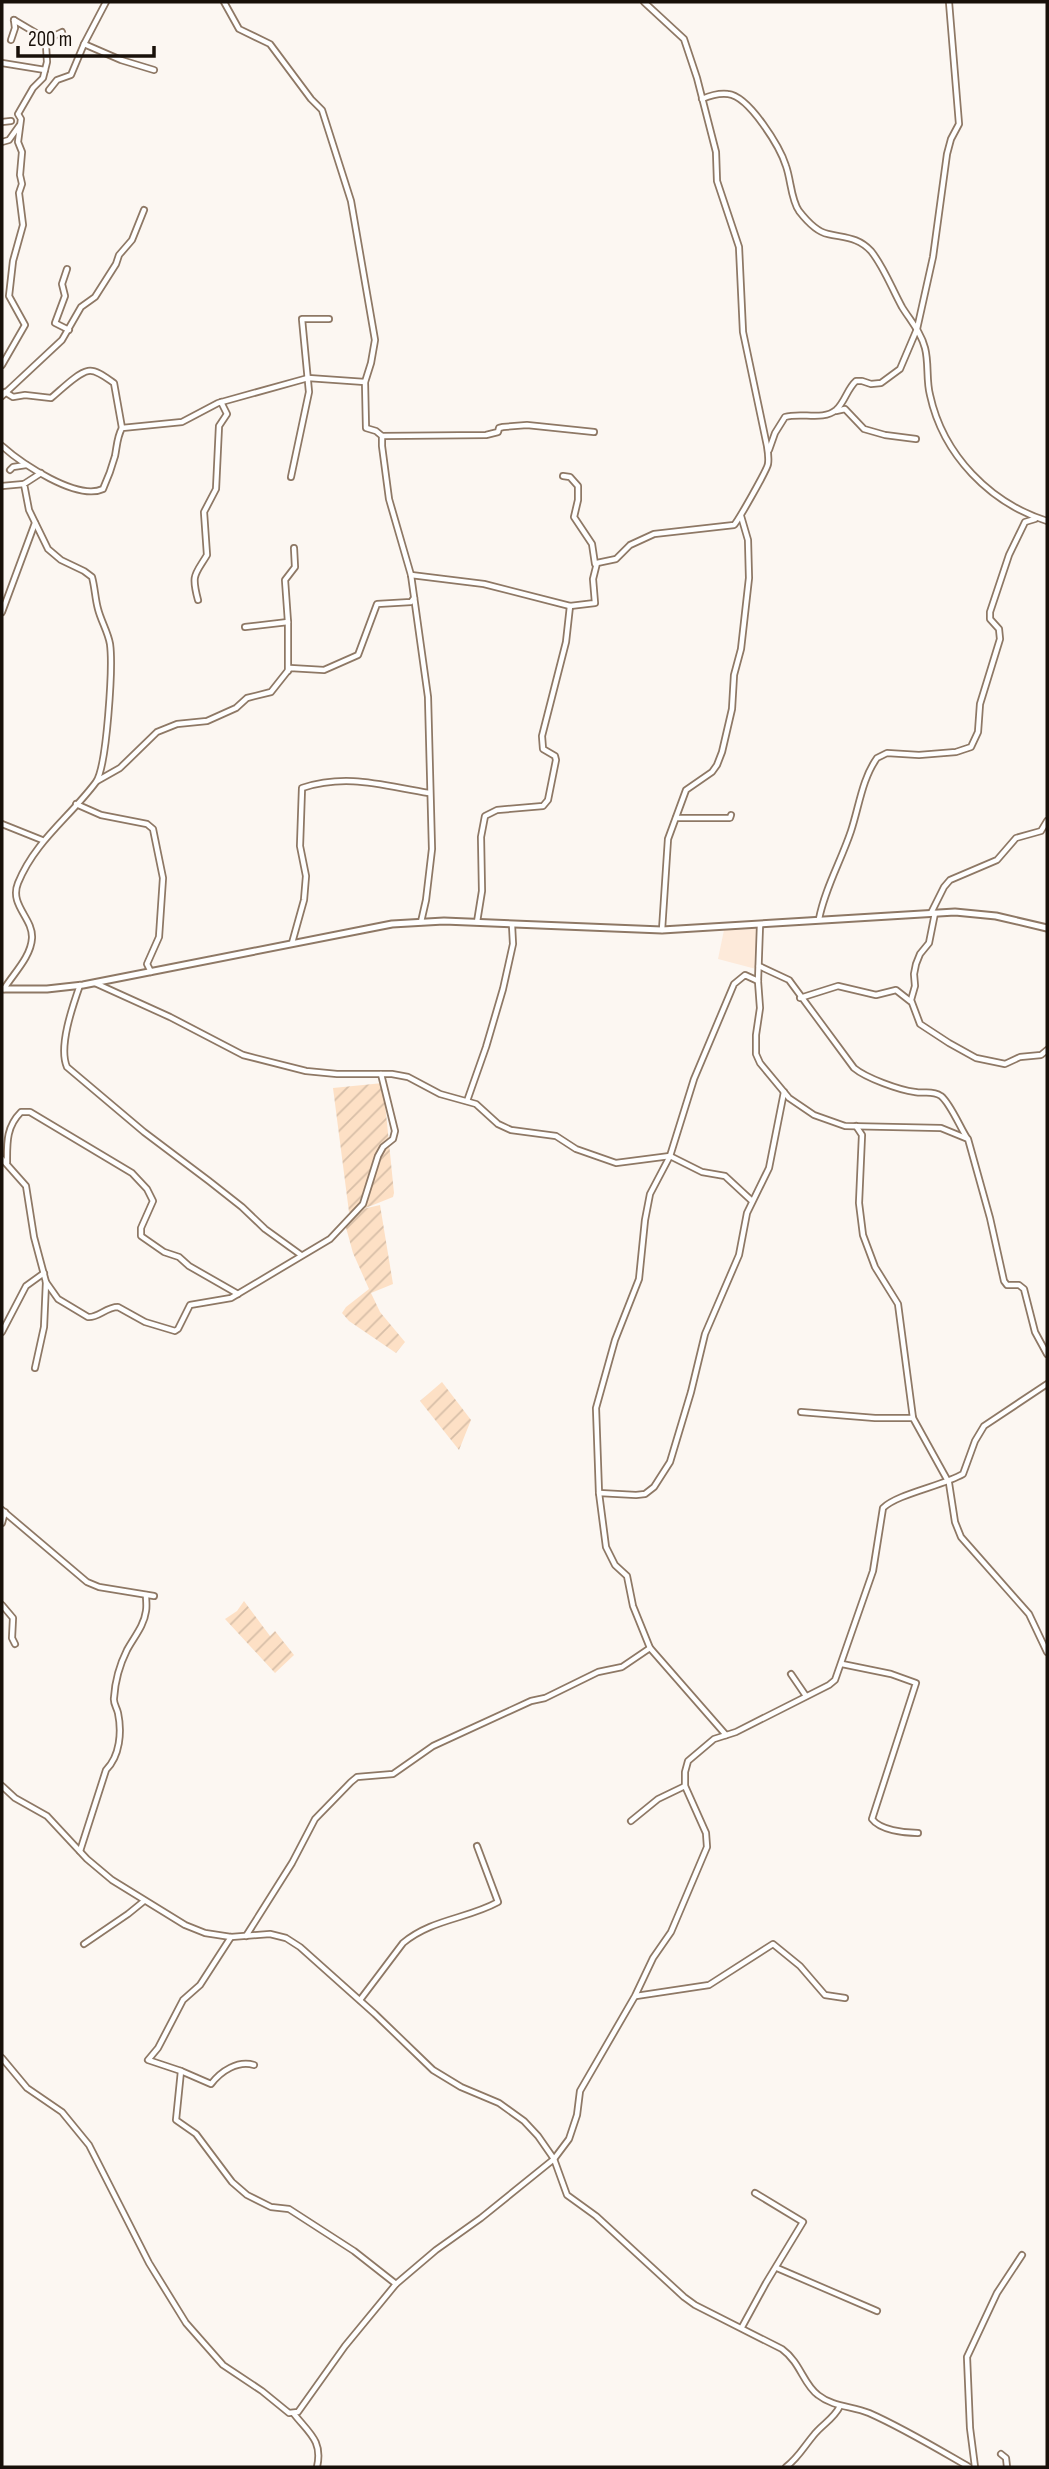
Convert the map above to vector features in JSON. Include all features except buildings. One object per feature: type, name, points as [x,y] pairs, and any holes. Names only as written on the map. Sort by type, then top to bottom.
[{"type":"street","points":[[49,90],[57,80],[71,75],[106,2]]},
{"type":"street","points":[[224,2],[240,31],[266,40],[277,51],[328,121],[351,201],[375,340],[372,363],[365,382],[366,428],[382,436],[486,435],[496,433],[503,427],[527,425],[594,432]]},
{"type":"street","points":[[644,2],[684,39],[702,99],[716,152],[718,181],[739,247],[743,332],[768,454]]},
{"type":"street","points":[[835,411],[856,381],[875,385],[900,369],[917,329],[933,257],[947,154],[959,124],[949,2]]},
{"type":"street","points":[[11,40],[15,20],[41,36],[51,38]]},
{"type":"street","points":[[2,365],[25,325],[9,296],[13,261],[23,225],[19,193],[22,152],[18,142],[22,119],[18,114],[33,88],[41,82],[47,62],[45,50],[51,38],[62,32]]},
{"type":"street","points":[[84,44],[121,60],[154,70]]},
{"type":"street","points":[[2,63],[46,70]]},
{"type":"street","points":[[702,99],[729,93],[737,97],[757,116],[783,157],[797,209],[824,233],[855,239],[872,252],[917,329],[925,348],[930,397],[936,417],[950,445],[967,469],[992,494],[1045,520]]},
{"type":"street","points":[[2,122],[11,121]]},
{"type":"street","points":[[2,142],[9,140],[20,125]]},
{"type":"street","points":[[2,446],[26,466],[41,473],[76,488],[101,490],[109,475],[122,428],[114,383],[92,371],[86,371],[68,382],[51,398],[25,395],[13,397],[4,394],[52,351],[69,330],[81,307],[95,298],[117,264],[119,255],[132,240],[144,210]]},
{"type":"street","points":[[67,269],[62,284],[65,296],[55,324],[69,330]]},
{"type":"street","points":[[291,477],[307,404],[308,378],[302,319],[329,319]]},
{"type":"street","points":[[122,428],[182,422],[221,402],[308,378],[365,382]]},
{"type":"street","points":[[198,600],[195,574],[207,555],[204,512],[216,489],[219,426],[227,415],[221,402]]},
{"type":"street","points":[[594,567],[598,562],[616,559],[630,545],[651,535],[730,526],[737,522],[766,469],[775,433],[785,417],[802,414],[820,416],[845,409],[864,429],[916,439]]},
{"type":"street","points":[[762,425],[769,438],[775,433]]},
{"type":"street","points":[[382,436],[389,499],[411,575],[430,715],[429,793],[432,849],[421,922]]},
{"type":"street","points":[[10,470],[13,467],[26,466]]},
{"type":"street","points":[[2,486],[24,484],[41,473]]},
{"type":"street","points":[[411,575],[484,584],[570,606],[595,603],[592,544],[574,517],[578,486],[570,477],[563,475]]},
{"type":"street","points":[[3,989],[26,956],[32,941],[31,931],[15,894],[20,878],[42,841],[96,781],[104,759],[111,663],[108,635],[97,606],[92,578],[49,551],[27,504],[24,484]]},
{"type":"street","points":[[662,930],[665,850],[686,790],[715,769],[724,747],[734,695],[734,673],[741,649],[748,591],[748,540],[741,516]]},
{"type":"street","points":[[819,919],[875,760],[887,753],[919,755],[964,750],[971,747],[976,740],[980,704],[1000,639],[999,629],[990,619],[990,612],[1009,555],[1023,525],[1029,519],[1045,520]]},
{"type":"street","points":[[2,612],[35,523]]},
{"type":"street","points":[[287,673],[285,580],[295,567],[295,548]]},
{"type":"street","points":[[96,781],[116,771],[141,745],[161,730],[177,724],[214,719],[236,708],[247,698],[271,692],[293,667],[324,670],[354,659],[358,655],[377,604],[411,601],[414,598]]},
{"type":"street","points":[[477,923],[482,891],[481,836],[486,815],[501,809],[541,806],[547,802],[556,760],[542,748],[542,736],[566,642],[570,606]]},
{"type":"street","points":[[245,627],[288,622]]},
{"type":"street","points":[[292,943],[304,894],[306,870],[300,846],[302,788],[338,781],[370,781],[429,793]]},
{"type":"street","points":[[76,804],[101,815],[147,824],[153,829],[163,878],[159,937],[147,964],[151,972]]},
{"type":"street","points":[[676,818],[730,818],[731,815]]},
{"type":"street","points":[[911,1002],[916,964],[930,940],[933,913],[942,890],[950,880],[997,860],[1016,838],[1039,831],[1047,821]]},
{"type":"street","points":[[2,824],[42,841]]},
{"type":"street","points":[[3,989],[95,983],[392,924],[421,922],[662,930],[933,913],[982,914],[1047,928]]},
{"type":"street","points":[[467,1101],[486,1047],[505,978],[513,943],[512,925]]},
{"type":"street","points":[[760,925],[760,1008],[756,1054],[760,1063],[794,1103],[814,1115],[845,1126],[941,1128],[968,1139]]},
{"type":"street","points":[[759,966],[789,979],[800,998],[854,1068],[907,1090],[917,1093],[929,1091],[947,1102],[968,1139],[1004,1281],[1007,1285],[1019,1285],[1024,1289],[1035,1332],[1047,1354]]},
{"type":"street","points":[[726,1735],[650,1648],[633,1606],[626,1576],[615,1565],[606,1547],[598,1493],[596,1408],[615,1340],[639,1279],[650,1194],[670,1156],[694,1079],[734,984],[745,975],[758,981]]},
{"type":"street","points":[[95,983],[170,1017],[243,1055],[306,1071],[408,1077],[440,1094],[479,1106],[506,1129],[556,1136],[576,1149],[608,1161],[629,1162],[670,1156],[702,1172],[725,1176],[752,1201]]},
{"type":"street","points":[[80,985],[71,1009],[65,1057],[67,1067],[144,1132],[301,1255]]},
{"type":"street","points":[[800,998],[839,986],[876,995],[887,995],[896,990],[911,1002],[920,1024],[976,1058],[1005,1064],[1020,1057],[1039,1055],[1047,1051]]},
{"type":"street","points":[[46,1283],[58,1299],[88,1317],[93,1318],[109,1308],[118,1307],[145,1322],[172,1331],[178,1329],[191,1305],[224,1301],[327,1241],[360,1208],[370,1189],[378,1156],[396,1133],[381,1074]]},
{"type":"street","points":[[598,1493],[645,1494],[654,1488],[670,1462],[705,1334],[739,1255],[752,1201],[769,1168],[784,1092]]},
{"type":"street","points":[[7,1164],[9,1128],[22,1111],[27,1111],[134,1174],[153,1201],[141,1228],[141,1237],[238,1294]]},
{"type":"street","points":[[855,1125],[862,1135],[859,1203],[863,1235],[875,1267],[898,1304],[913,1418],[948,1483],[955,1522],[961,1537],[1030,1614],[1047,1652]]},
{"type":"street","points":[[2,1158],[22,1179],[28,1192],[34,1237],[46,1283],[44,1327],[35,1368]]},
{"type":"street","points":[[2,1332],[26,1286],[44,1273]]},
{"type":"street","points":[[294,2414],[299,2412],[345,2346],[396,2284],[554,2159],[572,2133],[578,2115],[580,2091],[674,1925],[707,1847],[706,1833],[685,1786],[686,1767],[692,1755],[714,1739],[835,1680],[873,1571],[883,1508],[899,1499],[948,1483],[963,1474],[975,1441],[984,1426],[1047,1384]]},
{"type":"street","points":[[801,1412],[913,1418]]},
{"type":"street","points":[[2,1523],[4,1511]]},
{"type":"street","points":[[4,1511],[91,1584],[154,1596]]},
{"type":"street","points":[[80,1851],[107,1770],[113,1764],[117,1752],[119,1724],[114,1698],[117,1675],[144,1616],[146,1595]]},
{"type":"street","points":[[2,1605],[13,1618],[12,1638],[15,1644]]},
{"type":"street","points":[[246,1936],[316,1819],[357,1777],[393,1774],[432,1746],[531,1701],[545,1698],[589,1676],[622,1667],[650,1648]]},
{"type":"street","points":[[842,1664],[891,1674],[916,1684],[872,1819],[874,1823],[893,1829],[918,1833]]},
{"type":"street","points":[[791,1674],[806,1696]]},
{"type":"street","points":[[2,1786],[15,1798],[47,1816],[112,1880],[185,1925],[205,1933],[231,1937],[270,1934],[294,1943],[360,2000],[433,2070],[461,2087],[499,2103],[524,2121],[554,2159],[564,2190],[572,2199],[596,2216],[689,2301],[789,2354],[815,2392],[840,2406],[868,2413],[969,2467]]},
{"type":"street","points":[[631,1821],[658,1798],[685,1786]]},
{"type":"street","points":[[360,2000],[410,1937],[443,1920],[498,1902],[477,1846]]},
{"type":"street","points":[[84,1944],[144,1900]]},
{"type":"street","points":[[231,1937],[200,1985],[183,2000],[149,2061],[211,2084],[218,2074],[231,2067],[244,2063],[254,2065]]},
{"type":"street","points":[[635,1996],[709,1985],[772,1944],[800,1966],[825,1996],[845,1998]]},
{"type":"street","points":[[2,2058],[27,2088],[62,2112],[89,2145],[149,2263],[176,2310],[192,2331],[223,2365],[262,2391],[285,2411],[294,2414],[318,2444],[317,2467]]},
{"type":"street","points":[[181,2071],[176,2120],[203,2142],[236,2186],[261,2203],[289,2209],[354,2251],[396,2284]]},
{"type":"street","points":[[741,2327],[803,2222],[755,2193]]},
{"type":"street","points":[[975,2467],[970,2428],[967,2357],[997,2293],[1022,2255]]},
{"type":"street","points":[[777,2267],[877,2311]]},
{"type":"street","points":[[786,2467],[803,2452],[813,2435],[833,2417],[840,2406]]},
{"type":"street","points":[[1002,2454],[1006,2458],[1007,2467]]},
{"type":"shaded area","points":[[757,929],[756,969],[718,959],[724,930]]},
{"type":"shaded area","points":[[383,1083],[394,1193],[393,1197],[363,1209],[380,1205],[393,1284],[371,1293],[380,1312],[405,1342],[396,1353],[349,1321],[342,1313],[369,1289],[353,1253],[345,1224],[360,1210],[349,1212],[333,1088]]},
{"type":"shaded area","points":[[442,1382],[471,1420],[459,1450],[420,1401]]},
{"type":"shaded area","points":[[244,1601],[270,1636],[275,1631],[294,1655],[275,1673],[225,1619],[237,1611]]}]
